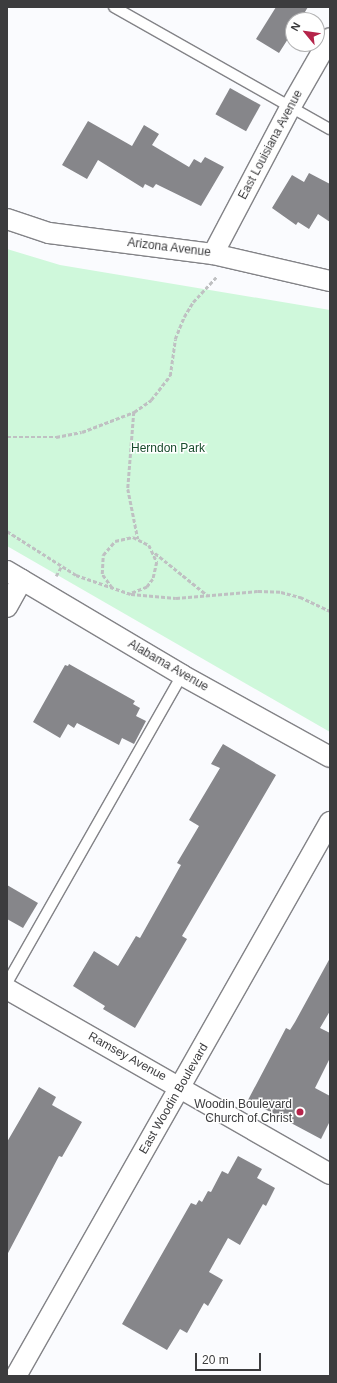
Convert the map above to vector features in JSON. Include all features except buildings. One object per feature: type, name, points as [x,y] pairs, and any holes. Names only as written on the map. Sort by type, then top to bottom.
[{"type":"street","name":"East Louisiana Avenue","points":[[213,254],[291,106],[330,38]]},
{"type":"street","name":"Arizona Avenue","points":[[7,219],[49,234],[213,254],[330,281]]},
{"type":"street","points":[[7,606],[14,576]]},
{"type":"street","name":"Alabama Avenue","points":[[14,576],[182,675],[330,757]]},
{"type":"street","name":"East Woodin Boulevard","points":[[16,1376],[330,822]]},
{"type":"street","name":"Ramsey Avenue","points":[[7,989],[181,1087],[330,1174]]},
{"type":"lane","points":[[114,7],[330,129]]},
{"type":"lane","points":[[7,983],[182,675]]},
{"type":"path","points":[[7,437],[26,439],[63,436],[100,427],[134,412],[162,390],[170,376],[175,339],[193,302],[217,276]]},
{"type":"path","points":[[134,412],[128,489],[138,539]]},
{"type":"path","points":[[7,531],[61,567],[131,594],[176,598],[281,592],[300,597],[330,611]]},
{"type":"path","points":[[113,588],[102,574],[103,555],[115,541],[123,538],[138,539],[149,545],[157,562],[153,580],[140,592],[131,594]]},
{"type":"path","points":[[154,553],[207,596]]},
{"type":"green space","name":"Herndon Park","points":[[7,249],[60,265],[330,310],[330,732],[7,546]]},
{"type":"place","name":"Woodin Boulevard Church of Christ","points":[[300,1112]]}]
